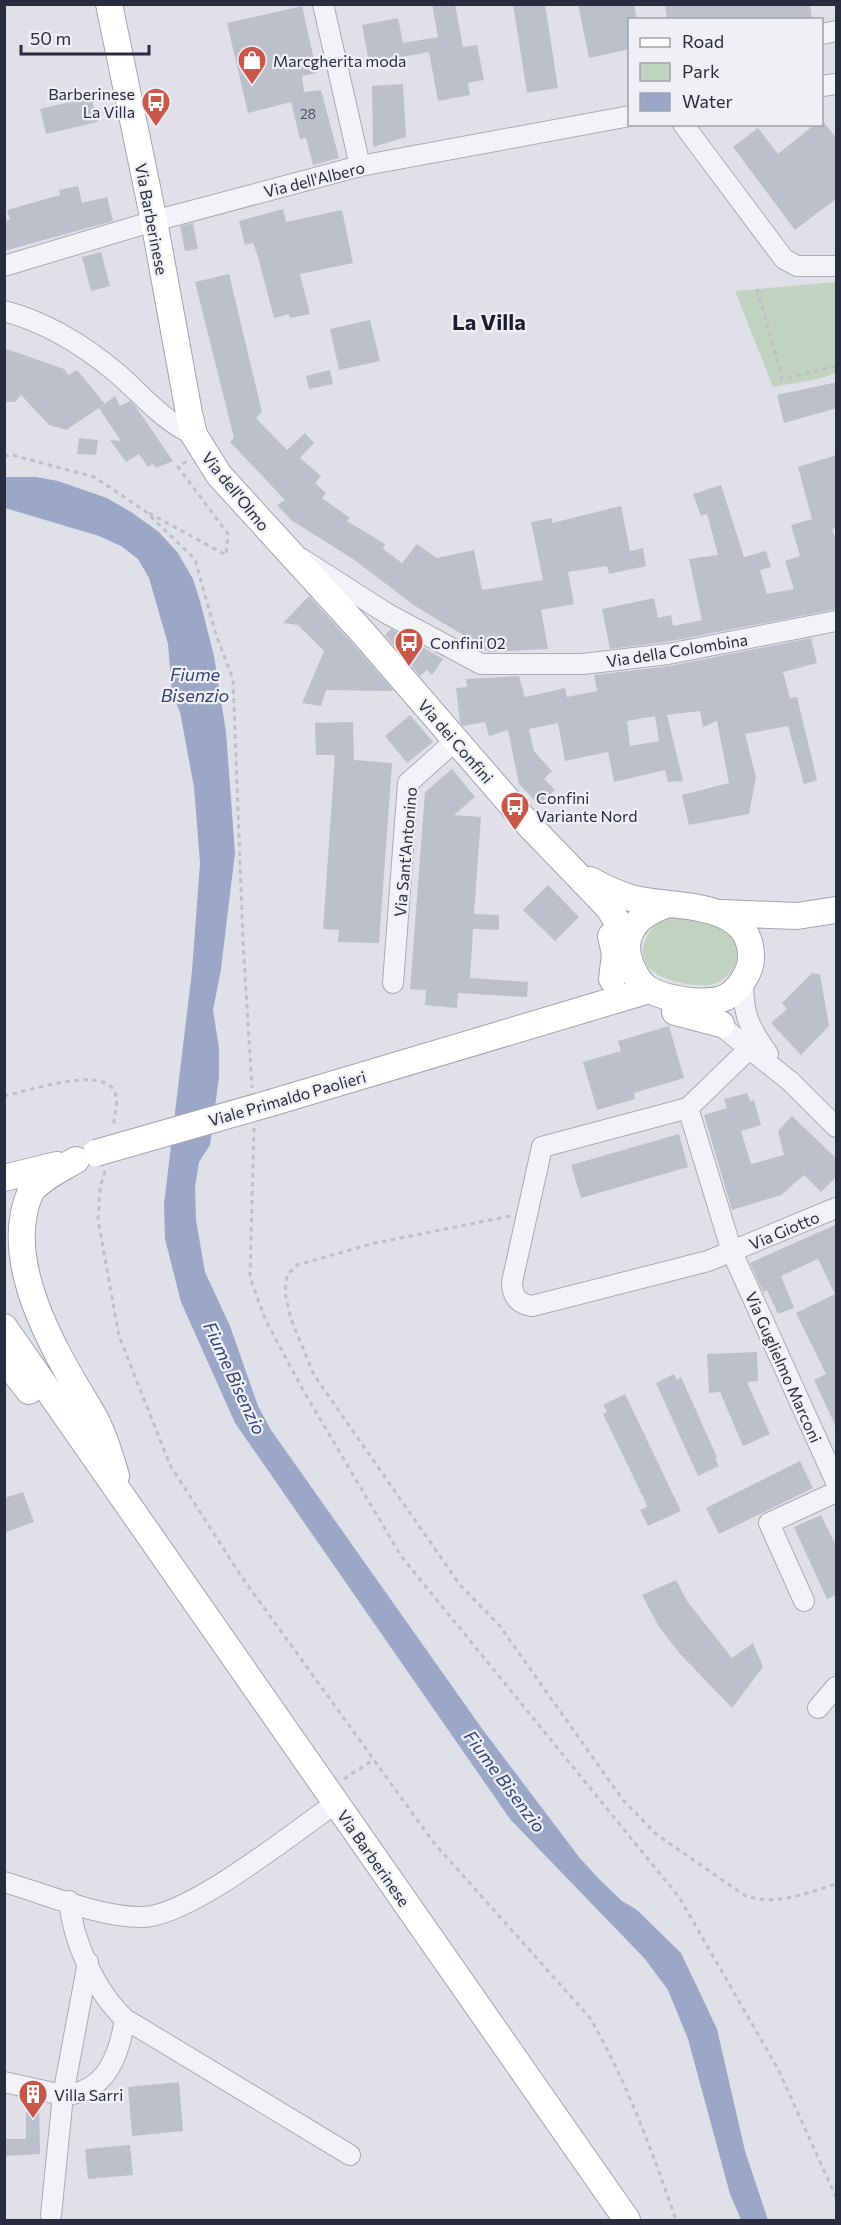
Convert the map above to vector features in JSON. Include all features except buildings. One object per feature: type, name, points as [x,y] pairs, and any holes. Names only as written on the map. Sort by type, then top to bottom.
[{"type":"main road","name":"Via Barberinese","points":[[109,4],[154,221],[180,371],[199,444]]},
{"type":"main road","name":"Via dell'Olmo","points":[[199,444],[219,475],[364,634]]},
{"type":"main road","name":"Via dei Confini","points":[[364,634],[529,825],[581,879],[609,908],[628,945],[636,976],[649,990],[704,1003],[722,1000],[737,989],[747,969],[751,946],[744,930],[730,917],[632,899],[581,879]]},
{"type":"main road","points":[[581,879],[610,934],[615,954],[612,979]]},
{"type":"main road","points":[[628,945],[632,928],[644,914],[669,904]]},
{"type":"main road","points":[[721,914],[797,916],[837,910]]},
{"type":"main road","points":[[747,969],[765,935],[797,916]]},
{"type":"main road","name":"Viale Primaldo Paolieri","points":[[568,1015],[596,997],[612,979],[628,945]]},
{"type":"main road","name":"Viale Primaldo Paolieri","points":[[4,1178],[93,1161],[263,1099],[568,1015],[649,990]]},
{"type":"main road","points":[[568,1015],[643,1007],[721,1024]]},
{"type":"main road","points":[[93,1161],[39,1183],[23,1200],[10,1233],[10,1259],[25,1307],[99,1426],[122,1496]]},
{"type":"main road","points":[[4,1327],[122,1496]]},
{"type":"main road","points":[[4,1359],[76,1456],[122,1496]]},
{"type":"main road","name":"Via Barberinese","points":[[122,1496],[627,2220]]},
{"type":"street","points":[[323,4],[360,166]]},
{"type":"street","name":"Via dell'Albero","points":[[4,266],[154,221],[360,166],[628,116]]},
{"type":"street","points":[[684,126],[784,259],[797,267],[837,266]]},
{"type":"street","name":"Via dell'Olmo","points":[[4,310],[43,325],[93,354],[160,415],[199,444]]},
{"type":"street","name":"Via della Colombina","points":[[285,549],[386,613],[481,664],[583,664],[668,654],[837,621]]},
{"type":"street","points":[[364,634],[386,613]]},
{"type":"street","name":"Via Sant'Antonino","points":[[393,983],[408,783],[456,741]]},
{"type":"street","name":"Via dei Confini","points":[[747,969],[745,1014],[751,1030],[791,1082]]},
{"type":"street","name":"Via dei Confini","points":[[686,1000],[721,1024],[791,1082],[837,1127]]},
{"type":"street","points":[[527,1213],[542,1147],[688,1108],[750,1048]]},
{"type":"street","name":"Via Guglielmo Marconi","points":[[688,1108],[732,1252],[837,1482]]},
{"type":"street","name":"Via Giotto","points":[[527,1213],[512,1289],[517,1299],[532,1306],[697,1264],[732,1252],[837,1208]]},
{"type":"street","points":[[804,1601],[769,1523],[837,1492]]},
{"type":"street","points":[[818,1708],[837,1687]]},
{"type":"street","points":[[4,1882],[126,1916],[152,1917],[170,1912],[201,1897],[332,1797]]},
{"type":"street","points":[[69,1901],[72,1925],[88,1962],[116,2010],[125,2019],[350,2155]]},
{"type":"street","points":[[51,2215],[63,2095],[88,1962]]},
{"type":"street","points":[[4,2082],[63,2095],[77,2094],[94,2086],[106,2075],[120,2049],[125,2019]]},
{"type":"path","points":[[757,289],[782,379],[837,366]]},
{"type":"path","points":[[4,456],[12,454],[94,477],[145,511],[226,555],[228,534],[178,467],[199,444]]},
{"type":"path","points":[[145,511],[195,559],[216,635],[233,679],[243,941],[263,1099]]},
{"type":"path","points":[[4,1096],[85,1078],[99,1079],[113,1089],[117,1106],[114,1131]]},
{"type":"path","points":[[254,1118],[255,1152],[250,1277],[265,1319],[303,1390],[401,1556],[679,1897],[778,2069],[837,2196]]},
{"type":"path","points":[[93,1161],[100,1188],[98,1220],[119,1336],[170,1465],[241,1576],[434,1843],[590,2018],[609,2052],[646,2137],[676,2220]]},
{"type":"path","points":[[527,1213],[371,1244],[297,1265],[287,1275],[285,1293],[291,1319],[304,1355],[314,1375],[460,1585],[499,1625],[610,1784],[656,1834],[744,1895],[756,1900],[780,1900],[837,1884]]},
{"type":"path","points":[[332,1797],[373,1760]]},
{"type":"green space","points":[[836,282],[836,373],[818,379],[773,387],[735,291]]},
{"type":"green space","points":[[675,915],[709,921],[730,931],[738,949],[737,959],[727,976],[719,982],[703,985],[673,981],[655,973],[647,965],[643,957],[646,939],[658,924]]},
{"type":"water","name":"Fiume Bisenzio","points":[[4,477],[36,477],[58,481],[107,498],[131,512],[159,532],[178,553],[193,579],[200,601],[214,656],[226,732],[235,853],[221,969],[213,1010],[219,1048],[219,1077],[210,1145],[199,1162],[195,1187],[196,1220],[205,1272],[230,1326],[258,1406],[271,1430],[483,1730],[579,1857],[622,1901],[637,1910],[681,1953],[717,2029],[745,2151],[768,2220],[741,2220],[730,2194],[688,2039],[668,1990],[645,1959],[510,1819],[235,1423],[181,1302],[165,1239],[164,1204],[192,971],[200,863],[194,787],[180,712],[172,693],[168,644],[149,578],[138,559],[121,546],[99,536],[5,508]]},
{"type":"place","name":"Marcgherita moda","points":[[252,86]]},
{"type":"place","name":"Barberinese La Villa","points":[[156,128]]},
{"type":"place","name":"Confini 02","points":[[409,668]]},
{"type":"place","name":"Confini Variante Nord","points":[[515,832]]},
{"type":"place","name":"Villa Sarri","points":[[33,2120]]},
{"type":"district","name":"La Villa","points":[[489,321]]}]
